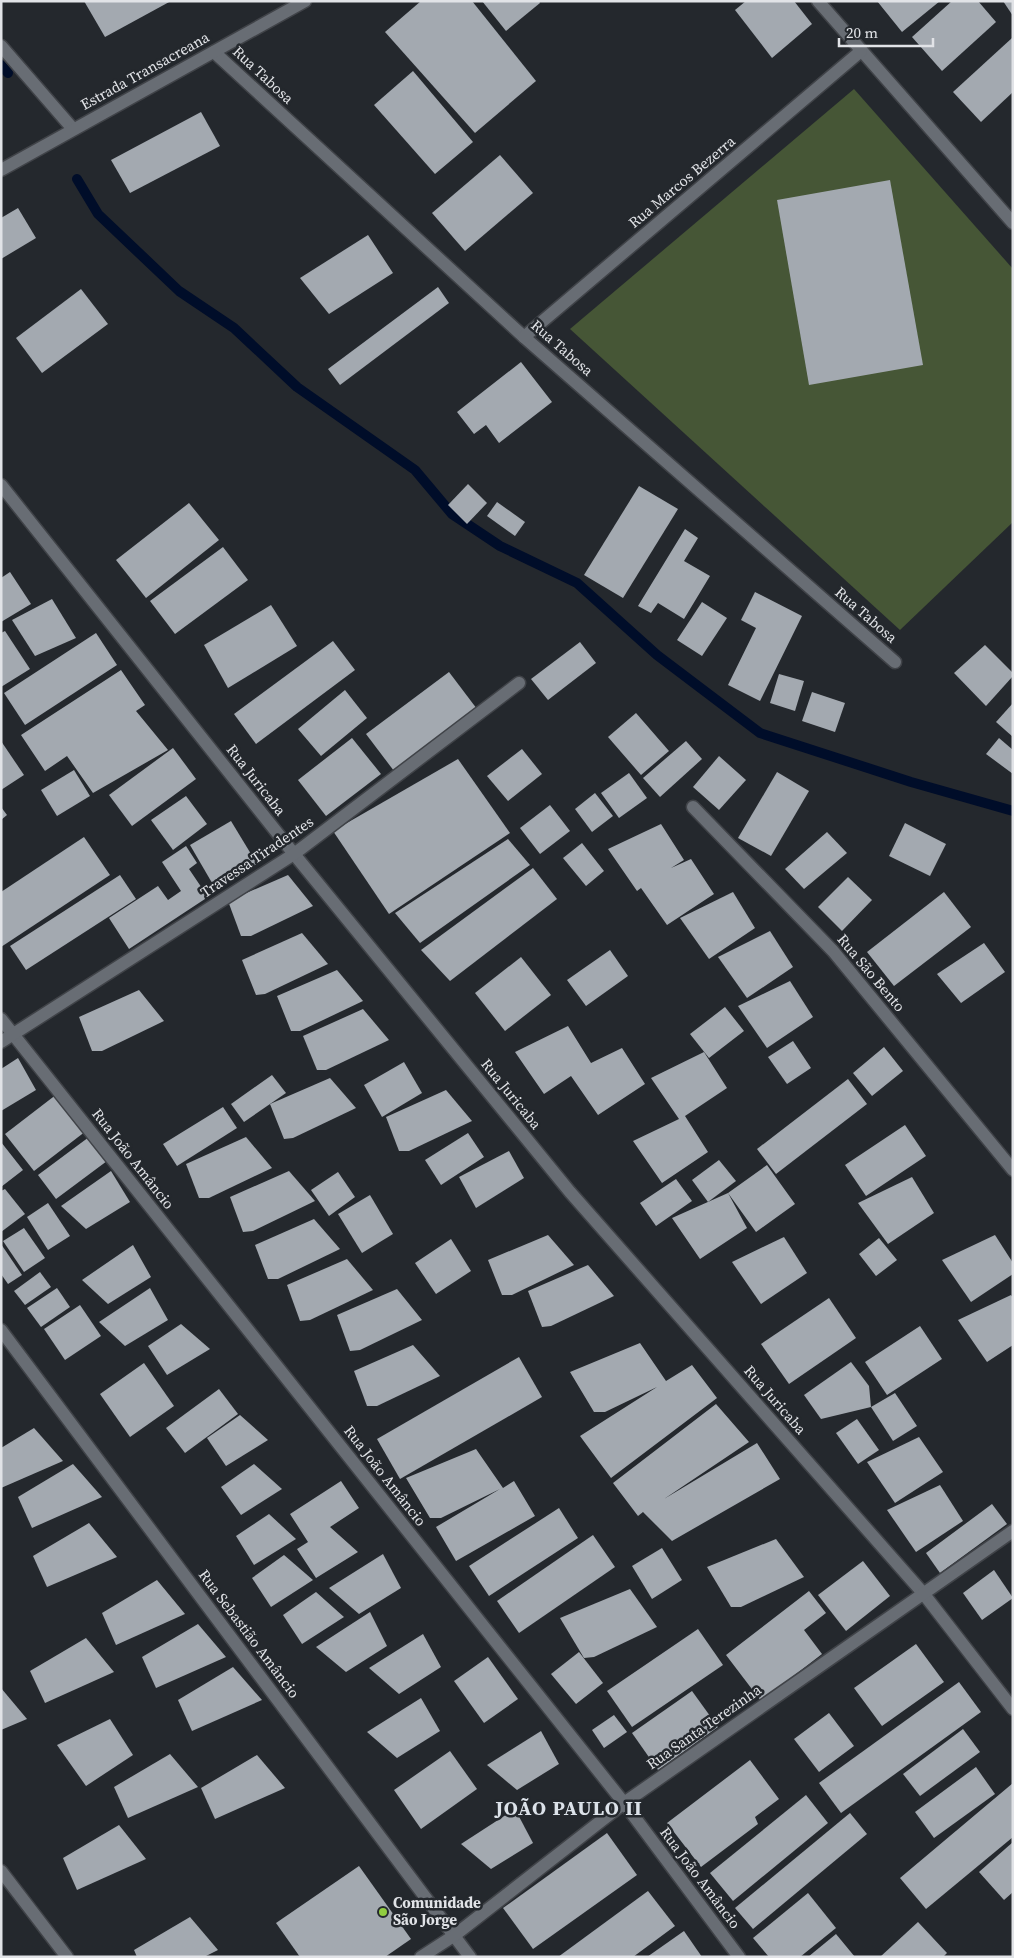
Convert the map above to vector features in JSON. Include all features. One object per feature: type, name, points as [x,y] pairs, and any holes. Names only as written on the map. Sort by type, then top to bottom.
[{"type":"street","name":"Estrada Transacreana","points":[[1,170],[305,1]]},
{"type":"street","points":[[818,1],[1013,223]]},
{"type":"street","points":[[1,46],[73,129]]},
{"type":"street","name":"Rua Marcos Bezerra","points":[[524,336],[861,51]]},
{"type":"street","name":"Rua Tabosa","points":[[214,52],[524,336],[895,662]]},
{"type":"street","name":"Rua Juricaba","points":[[1,485],[294,854],[570,1192],[923,1593],[1013,1709]]},
{"type":"street","name":"Travessa Tiradentes","points":[[1,1042],[294,854],[520,683]]},
{"type":"street","name":"Rua São Bento","points":[[693,807],[833,951],[1013,1170]]},
{"type":"street","name":"Rua João Amâncio","points":[[1,1019],[624,1803],[739,1957]]},
{"type":"street","name":"Rua Sebastião Amâncio","points":[[1,1330],[470,1957]]},
{"type":"street","name":"Rua Santa Terezinha","points":[[420,1957],[455,1935],[624,1803],[1013,1532]]},
{"type":"street","points":[[1,1871],[67,1957]]},
{"type":"green space","points":[[854,89],[1013,269],[1013,522],[900,630],[570,329]]},
{"type":"building","points":[[84,1],[171,1],[105,37]]},
{"type":"building","points":[[421,1],[472,1],[536,81],[475,133],[385,32]]},
{"type":"building","points":[[482,1],[539,1],[540,3],[506,31]]},
{"type":"building","points":[[746,1],[794,1],[812,24],[772,58],[735,10]]},
{"type":"building","points":[[877,1],[940,1],[902,32]]},
{"type":"building","points":[[952,1],[978,1],[996,22],[942,71],[912,37]]},
{"type":"building","points":[[1003,1],[1013,1],[1013,16]]},
{"type":"building","points":[[1012,38],[1013,92],[981,122],[953,92]]},
{"type":"building","points":[[413,71],[473,142],[435,174],[374,105]]},
{"type":"building","points":[[201,112],[220,146],[130,193],[111,160]]},
{"type":"building","points":[[500,155],[533,193],[465,251],[432,213]]},
{"type":"building","points":[[890,180],[923,365],[809,385],[777,200]]},
{"type":"building","points":[[18,208],[36,238],[1,259],[1,218]]},
{"type":"building","points":[[368,235],[393,273],[329,314],[300,278]]},
{"type":"building","points":[[438,287],[449,303],[340,385],[328,369]]},
{"type":"building","points":[[81,289],[108,324],[42,373],[16,338]]},
{"type":"building","points":[[521,362],[552,402],[499,443],[486,425],[474,434],[457,412]]},
{"type":"building","points":[[468,484],[487,503],[467,524],[448,505]]},
{"type":"building","points":[[639,486],[678,509],[623,598],[584,575]]},
{"type":"building","points":[[497,502],[525,522],[515,536],[487,516]]},
{"type":"building","points":[[189,503],[219,540],[146,598],[116,560]]},
{"type":"building","points":[[685,529],[698,538],[684,561],[710,576],[684,619],[658,603],[651,613],[638,606]]},
{"type":"building","points":[[223,547],[248,580],[175,634],[150,601]]},
{"type":"building","points":[[10,572],[31,604],[1,622],[1,578]]},
{"type":"building","points":[[755,592],[802,616],[760,701],[728,685],[756,628],[741,620]]},
{"type":"building","points":[[52,599],[76,638],[35,656],[12,620]]},
{"type":"building","points":[[702,602],[727,618],[702,656],[677,640]]},
{"type":"building","points":[[271,605],[297,646],[228,688],[204,645]]},
{"type":"building","points":[[5,631],[30,669],[1,687],[1,633]]},
{"type":"building","points":[[96,633],[117,665],[25,725],[4,693]]},
{"type":"building","points":[[333,641],[355,670],[256,744],[234,714]]},
{"type":"building","points":[[580,642],[596,663],[548,700],[531,679]]},
{"type":"building","points":[[985,645],[1013,673],[1013,676],[986,706],[954,673]]},
{"type":"building","points":[[121,670],[145,705],[136,711],[168,750],[93,793],[67,756],[45,771],[21,735]]},
{"type":"building","points":[[449,672],[477,709],[394,771],[366,734]]},
{"type":"building","points":[[779,674],[804,681],[795,711],[770,703]]},
{"type":"building","points":[[345,690],[367,718],[321,756],[298,729]]},
{"type":"building","points":[[812,692],[845,703],[835,732],[802,721]]},
{"type":"building","points":[[1013,703],[1013,737],[996,722]]},
{"type":"building","points":[[636,713],[669,751],[641,775],[608,737]]},
{"type":"building","points":[[352,738],[381,774],[326,816],[298,780]]},
{"type":"building","points":[[999,738],[1013,750],[1013,774],[986,754]]},
{"type":"building","points":[[1,741],[24,775],[1,790]]},
{"type":"building","points":[[686,741],[702,759],[660,797],[643,778]]},
{"type":"building","points":[[173,748],[196,779],[132,826],[109,795]]},
{"type":"building","points":[[522,749],[542,774],[508,801],[487,776]]},
{"type":"building","points":[[719,756],[746,780],[719,810],[693,787]]},
{"type":"building","points":[[458,759],[510,833],[389,914],[333,831]]},
{"type":"building","points":[[74,770],[90,796],[57,816],[41,790]]},
{"type":"building","points":[[777,772],[809,791],[771,856],[738,838]]},
{"type":"building","points":[[629,773],[647,798],[619,818],[601,793]]},
{"type":"building","points":[[595,793],[613,816],[592,832],[575,809]]},
{"type":"building","points":[[186,796],[207,824],[173,850],[151,820]]},
{"type":"building","points":[[550,805],[570,831],[540,854],[520,828]]},
{"type":"building","points":[[1,807],[7,815],[1,820]]},
{"type":"building","points":[[231,821],[257,864],[215,888],[190,845]]},
{"type":"building","points":[[905,823],[946,844],[930,876],[889,856]]},
{"type":"building","points":[[661,824],[684,860],[671,868],[691,859],[714,894],[667,925],[641,888],[637,891],[608,849]]},
{"type":"building","points":[[827,832],[847,853],[804,889],[785,869]]},
{"type":"building","points":[[84,837],[110,875],[1,947],[1,892]]},
{"type":"building","points":[[508,839],[530,865],[420,943],[395,913]]},
{"type":"building","points":[[582,843],[604,871],[586,886],[563,858]]},
{"type":"building","points":[[186,846],[197,863],[189,869],[208,897],[129,949],[109,918],[158,886],[168,900],[181,891],[162,862]]},
{"type":"building","points":[[533,868],[557,899],[450,981],[421,950]]},
{"type":"building","points":[[120,875],[136,899],[26,970],[10,946]]},
{"type":"building","points":[[288,875],[313,906],[251,936],[241,936],[228,901]]},
{"type":"building","points":[[848,877],[872,900],[842,931],[818,907]]},
{"type":"building","points":[[733,892],[755,928],[709,959],[680,918]]},
{"type":"building","points":[[944,892],[971,927],[894,986],[867,952]]},
{"type":"building","points":[[770,931],[793,967],[747,998],[718,957]]},
{"type":"building","points":[[302,933],[328,964],[265,994],[256,995],[242,960]]},
{"type":"building","points":[[984,943],[1005,972],[961,1003],[937,974]]},
{"type":"building","points":[[610,950],[628,976],[586,1006],[567,980]]},
{"type":"building","points":[[521,957],[551,995],[505,1031],[475,993]]},
{"type":"building","points":[[337,970],[363,1001],[300,1031],[291,1031],[277,996]]},
{"type":"building","points":[[790,981],[813,1017],[767,1048],[738,1006]]},
{"type":"building","points":[[139,990],[164,1021],[102,1051],[92,1051],[79,1017]]},
{"type":"building","points":[[725,1007],[744,1031],[709,1058],[690,1034]]},
{"type":"building","points":[[363,1009],[389,1040],[326,1070],[317,1070],[303,1036]]},
{"type":"building","points":[[568,1026],[591,1063],[622,1048],[645,1084],[598,1115],[571,1076],[544,1094],[515,1052]]},
{"type":"building","points":[[793,1041],[811,1068],[787,1084],[768,1057]]},
{"type":"building","points":[[884,1047],[903,1071],[872,1096],[853,1073]]},
{"type":"building","points":[[704,1052],[727,1088],[685,1116],[708,1152],[662,1183],[633,1141],[679,1119],[651,1078]]},
{"type":"building","points":[[18,1058],[36,1090],[1,1111],[1,1069]]},
{"type":"building","points":[[404,1062],[422,1093],[382,1117],[364,1085]]},
{"type":"building","points":[[272,1075],[286,1093],[244,1122],[231,1104]]},
{"type":"building","points":[[330,1078],[356,1108],[293,1138],[284,1139],[270,1104]]},
{"type":"building","points":[[848,1079],[867,1104],[776,1174],[757,1149]]},
{"type":"building","points":[[446,1090],[472,1121],[409,1151],[399,1151],[386,1117]]},
{"type":"building","points":[[57,1094],[86,1131],[34,1171],[5,1134]]},
{"type":"building","points":[[223,1107],[237,1128],[177,1166],[163,1144]]},
{"type":"building","points":[[905,1125],[926,1156],[866,1196],[845,1165]]},
{"type":"building","points":[[468,1133],[484,1157],[441,1185],[425,1160]]},
{"type":"building","points":[[89,1137],[107,1161],[56,1199],[38,1175]]},
{"type":"building","points":[[246,1137],[272,1168],[209,1198],[199,1198],[186,1164]]},
{"type":"building","points":[[1,1142],[23,1170],[1,1187]]},
{"type":"building","points":[[509,1151],[524,1178],[476,1208],[459,1177]]},
{"type":"building","points":[[719,1160],[736,1181],[708,1202],[692,1180]]},
{"type":"building","points":[[767,1165],[795,1204],[756,1232],[728,1193]]},
{"type":"building","points":[[111,1171],[130,1202],[86,1229],[61,1206]]},
{"type":"building","points":[[289,1171],[315,1201],[253,1231],[243,1232],[230,1197]]},
{"type":"building","points":[[338,1172],[355,1197],[329,1216],[311,1190]]},
{"type":"building","points":[[912,1177],[934,1213],[888,1244],[858,1203]]},
{"type":"building","points":[[676,1179],[692,1201],[656,1226],[640,1203]]},
{"type":"building","points":[[5,1189],[25,1214],[1,1232],[1,1191]]},
{"type":"building","points":[[728,1193],[747,1228],[700,1259],[672,1218]]},
{"type":"building","points":[[370,1195],[393,1234],[362,1253],[338,1214]]},
{"type":"building","points":[[48,1203],[70,1236],[48,1250],[27,1217]]},
{"type":"building","points":[[314,1219],[340,1249],[278,1279],[268,1279],[255,1245]]},
{"type":"building","points":[[24,1228],[45,1258],[24,1272],[3,1241]]},
{"type":"building","points":[[548,1235],[574,1265],[512,1295],[502,1295],[488,1260]]},
{"type":"building","points":[[995,1235],[1013,1263],[1013,1274],[971,1302],[942,1260]]},
{"type":"building","points":[[784,1237],[807,1273],[761,1304],[732,1262]]},
{"type":"building","points":[[879,1238],[897,1260],[876,1276],[859,1254]]},
{"type":"building","points":[[451,1239],[471,1271],[436,1294],[415,1263]]},
{"type":"building","points":[[1,1244],[22,1275],[8,1284],[1,1274]]},
{"type":"building","points":[[133,1245],[151,1277],[108,1304],[82,1280]]},
{"type":"building","points":[[347,1259],[373,1290],[310,1320],[300,1321],[287,1285]]},
{"type":"building","points":[[588,1265],[614,1296],[551,1326],[542,1327],[528,1291]]},
{"type":"building","points":[[40,1272],[51,1287],[25,1305],[14,1291]]},
{"type":"building","points":[[57,1288],[70,1307],[41,1327],[27,1308]]},
{"type":"building","points":[[150,1288],[168,1320],[125,1346],[99,1322]]},
{"type":"building","points":[[397,1289],[422,1320],[360,1350],[350,1351],[337,1315]]},
{"type":"building","points":[[1011,1295],[1013,1298],[1013,1345],[987,1362],[958,1320]]},
{"type":"building","points":[[829,1298],[856,1338],[789,1384],[761,1344]]},
{"type":"building","points":[[80,1305],[101,1336],[65,1360],[44,1329]]},
{"type":"building","points":[[181,1324],[210,1349],[167,1375],[148,1346]]},
{"type":"building","points":[[920,1326],[942,1359],[887,1395],[865,1362]]},
{"type":"building","points":[[640,1343],[666,1381],[692,1365],[717,1398],[611,1478],[580,1436],[657,1387],[605,1412],[594,1412],[570,1372]]},
{"type":"building","points":[[413,1345],[440,1376],[377,1406],[367,1406],[354,1371]]},
{"type":"building","points":[[519,1357],[542,1397],[400,1479],[377,1439]]},
{"type":"building","points":[[851,1362],[869,1386],[871,1407],[821,1419],[804,1395]]},
{"type":"building","points":[[144,1363],[174,1406],[130,1437],[100,1394]]},
{"type":"building","points":[[219,1389],[238,1414],[185,1453],[166,1428]]},
{"type":"building","points":[[895,1393],[917,1426],[893,1441],[871,1407]]},
{"type":"building","points":[[716,1404],[749,1442],[664,1499],[757,1443],[780,1479],[672,1541],[643,1512],[638,1516],[613,1483]]},
{"type":"building","points":[[240,1415],[268,1440],[226,1466],[207,1438]]},
{"type":"building","points":[[857,1419],[879,1450],[858,1464],[836,1433]]},
{"type":"building","points":[[34,1428],[63,1461],[1,1488],[1,1448]]},
{"type":"building","points":[[919,1437],[943,1472],[895,1503],[867,1462]]},
{"type":"building","points":[[476,1449],[503,1488],[514,1481],[535,1516],[456,1561],[436,1527],[500,1489],[441,1518],[430,1518],[406,1478]]},
{"type":"building","points":[[73,1464],[102,1497],[32,1528],[18,1497]]},
{"type":"building","points":[[254,1464],[282,1489],[241,1515],[221,1487]]},
{"type":"building","points":[[341,1481],[359,1508],[330,1527],[358,1552],[316,1578],[297,1549],[308,1542],[290,1514]]},
{"type":"building","points":[[940,1485],[963,1521],[916,1552],[887,1510]]},
{"type":"building","points":[[992,1504],[1007,1524],[940,1573],[926,1553]]},
{"type":"building","points":[[559,1508],[578,1538],[489,1596],[469,1566]]},
{"type":"building","points":[[269,1514],[296,1539],[254,1565],[236,1536]]},
{"type":"building","points":[[89,1523],[117,1557],[47,1587],[33,1556]]},
{"type":"building","points":[[593,1535],[615,1567],[519,1633],[497,1601]]},
{"type":"building","points":[[776,1539],[804,1577],[741,1607],[731,1607],[707,1567]]},
{"type":"building","points":[[662,1548],[682,1580],[652,1599],[632,1566]]},
{"type":"building","points":[[383,1554],[401,1588],[359,1614],[329,1588]]},
{"type":"building","points":[[284,1555],[313,1580],[271,1607],[252,1578]]},
{"type":"building","points":[[863,1561],[890,1596],[846,1631],[818,1595]]},
{"type":"building","points":[[994,1570],[1013,1598],[982,1620],[963,1593]]},
{"type":"building","points":[[157,1580],[185,1614],[116,1645],[102,1613]]},
{"type":"building","points":[[630,1589],[657,1627],[594,1657],[584,1658],[560,1618]]},
{"type":"building","points":[[809,1591],[826,1613],[804,1630],[822,1654],[761,1701],[726,1655]]},
{"type":"building","points":[[316,1592],[344,1617],[302,1644],[283,1615]]},
{"type":"building","points":[[370,1612],[387,1646],[346,1672],[316,1647]]},
{"type":"building","points":[[198,1624],[226,1657],[156,1688],[142,1657]]},
{"type":"building","points":[[698,1629],[723,1665],[632,1727],[607,1691]]},
{"type":"building","points":[[423,1634],[441,1667],[399,1694],[369,1668]]},
{"type":"building","points":[[86,1638],[114,1672],[45,1703],[30,1671]]},
{"type":"building","points":[[916,1644],[944,1682],[882,1726],[854,1688]]},
{"type":"building","points":[[579,1652],[603,1683],[576,1704],[551,1674]]},
{"type":"building","points":[[488,1657],[518,1699],[484,1723],[454,1681]]},
{"type":"building","points":[[233,1667],[262,1700],[192,1731],[178,1700]]},
{"type":"building","points":[[959,1682],[981,1712],[841,1813],[819,1783]]},
{"type":"building","points":[[1,1688],[27,1719],[1,1730]]},
{"type":"building","points":[[692,1691],[718,1727],[658,1770],[632,1733]]},
{"type":"building","points":[[421,1698],[440,1731],[397,1758],[367,1732]]},
{"type":"building","points":[[829,1713],[854,1746],[819,1772],[794,1739]]},
{"type":"building","points":[[614,1715],[627,1732],[604,1748],[592,1730]]},
{"type":"building","points":[[110,1719],[133,1755],[86,1786],[57,1745]]},
{"type":"building","points":[[963,1729],[980,1752],[920,1796],[903,1774]]},
{"type":"building","points":[[541,1731],[559,1764],[517,1790],[487,1765]]},
{"type":"building","points":[[450,1751],[477,1789],[421,1829],[394,1790]]},
{"type":"building","points":[[170,1754],[198,1787],[128,1818],[114,1787]]},
{"type":"building","points":[[257,1755],[285,1788],[215,1819],[201,1788]]},
{"type":"building","points":[[750,1760],[779,1799],[755,1817],[758,1824],[701,1867],[667,1823]]},
{"type":"building","points":[[976,1767],[995,1794],[934,1838],[915,1812]]},
{"type":"building","points":[[1013,1783],[1013,1837],[926,1909],[900,1878]]},
{"type":"building","points":[[806,1795],[828,1823],[733,1901],[710,1873]]},
{"type":"building","points":[[515,1809],[533,1843],[491,1869],[461,1844]]},
{"type":"building","points":[[850,1813],[867,1834],[753,1929],[735,1908]]},
{"type":"building","points":[[119,1825],[146,1859],[77,1890],[63,1858]]},
{"type":"building","points":[[607,1833],[637,1875],[533,1949],[503,1908]]},
{"type":"building","points":[[1013,1842],[1013,1892],[1004,1900],[979,1872]]},
{"type":"building","points":[[359,1866],[411,1939],[385,1957],[300,1957],[276,1923]]},
{"type":"building","points":[[648,1891],[675,1926],[633,1957],[558,1957]]},
{"type":"building","points":[[808,1893],[836,1928],[800,1957],[769,1957],[753,1938]]},
{"type":"building","points":[[190,1917],[218,1950],[204,1957],[137,1957],[134,1950]]},
{"type":"building","points":[[918,1922],[947,1953],[943,1957],[880,1957]]},
{"type":"building","points":[[684,1931],[702,1957],[647,1957]]},
{"type":"building","points":[[836,1934],[855,1957],[808,1957]]},
{"type":"waterway","points":[[1,65],[8,73]]},
{"type":"waterway","points":[[77,179],[98,214],[179,291],[234,328],[297,387],[415,470],[452,514],[500,546],[577,583],[657,655],[760,733],[911,782],[1013,811]]},
{"type":"place","name":"Comunidade São Jorge","points":[[383,1912]]},
{"type":"district","name":"JOÃO PAULO II","points":[[569,1808]]}]
